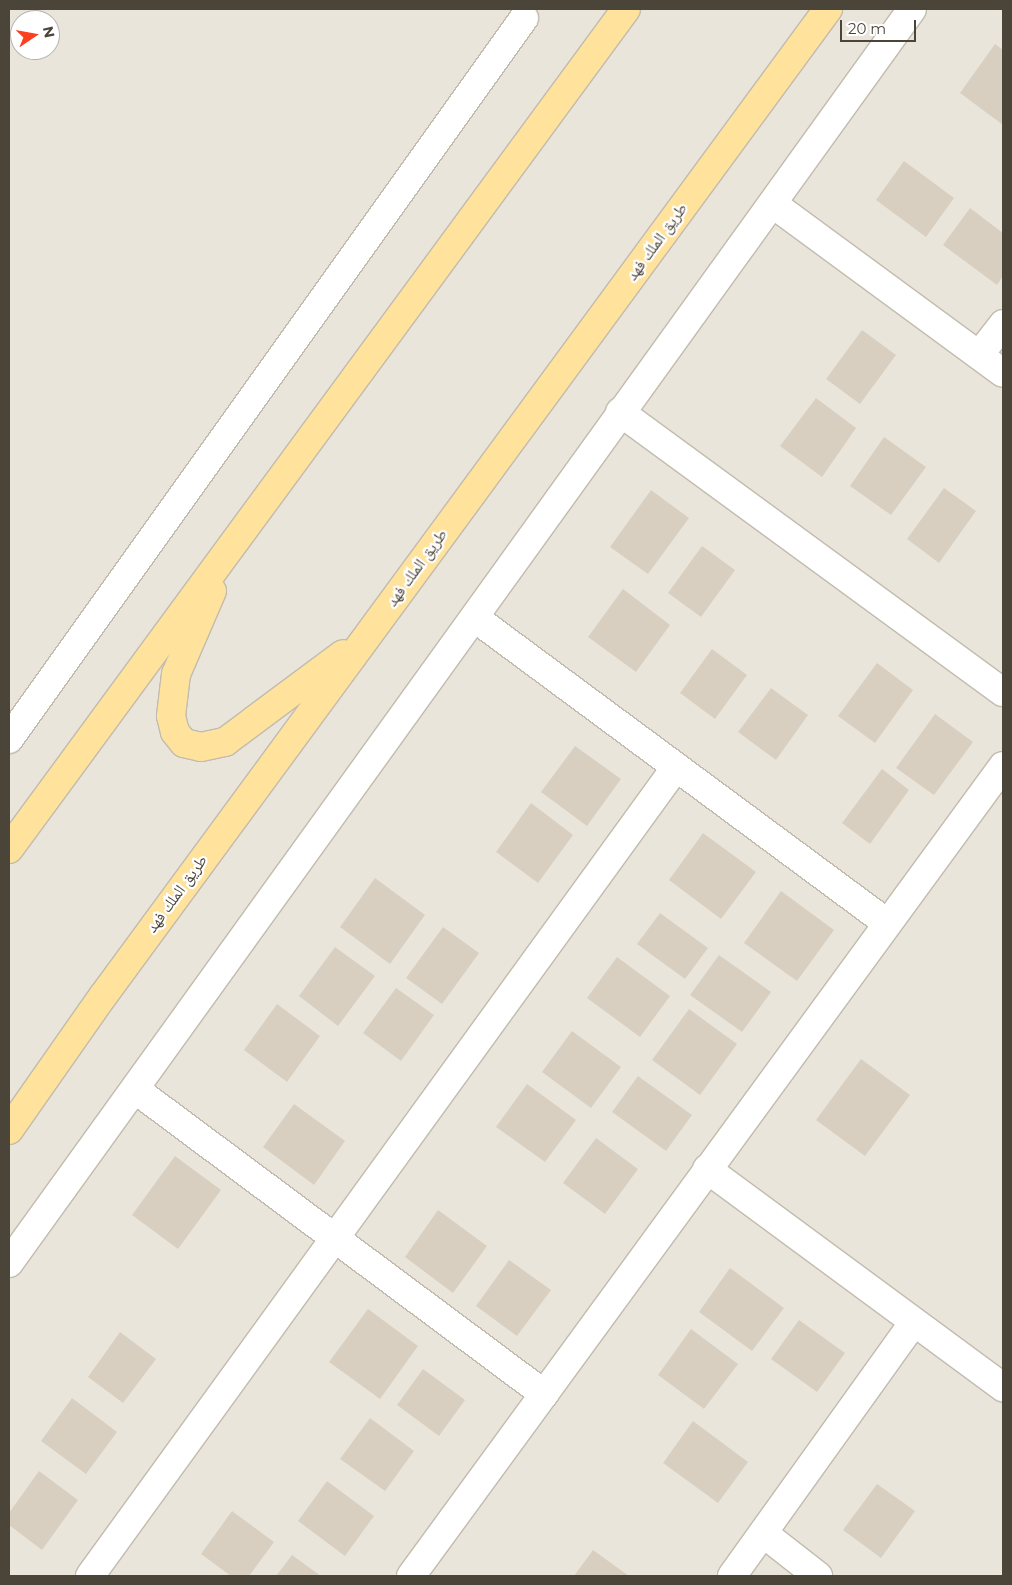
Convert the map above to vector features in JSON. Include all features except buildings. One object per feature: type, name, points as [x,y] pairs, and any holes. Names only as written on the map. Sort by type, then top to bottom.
[{"type":"main road","points":[[590,58],[610,9]]},
{"type":"main road","points":[[9,848],[626,9]]},
{"type":"main road","name":"طريق الملك فهد","points":[[9,1130],[102,996],[828,9]]},
{"type":"main road","points":[[232,544],[176,674],[171,716],[175,732],[184,743],[201,747],[226,742],[366,637]]},
{"type":"street","points":[[9,1263],[136,1090],[475,618],[620,412],[773,204],[912,9]]},
{"type":"street","points":[[9,739],[524,18]]},
{"type":"street","points":[[773,204],[1003,372]]},
{"type":"street","points":[[979,355],[1003,324]]},
{"type":"street","points":[[620,412],[1003,692]]},
{"type":"street","points":[[475,618],[887,923]]},
{"type":"street","points":[[411,1576],[1003,766]]},
{"type":"street","points":[[90,1576],[676,767]]},
{"type":"street","points":[[136,1090],[544,1394]]},
{"type":"street","points":[[707,1169],[1003,1387]]},
{"type":"street","points":[[732,1576],[914,1322]]},
{"type":"street","points":[[763,1533],[818,1576]]},
{"type":"shaded area","points":[[9,9],[1003,9],[1003,1576],[9,1576]]}]
